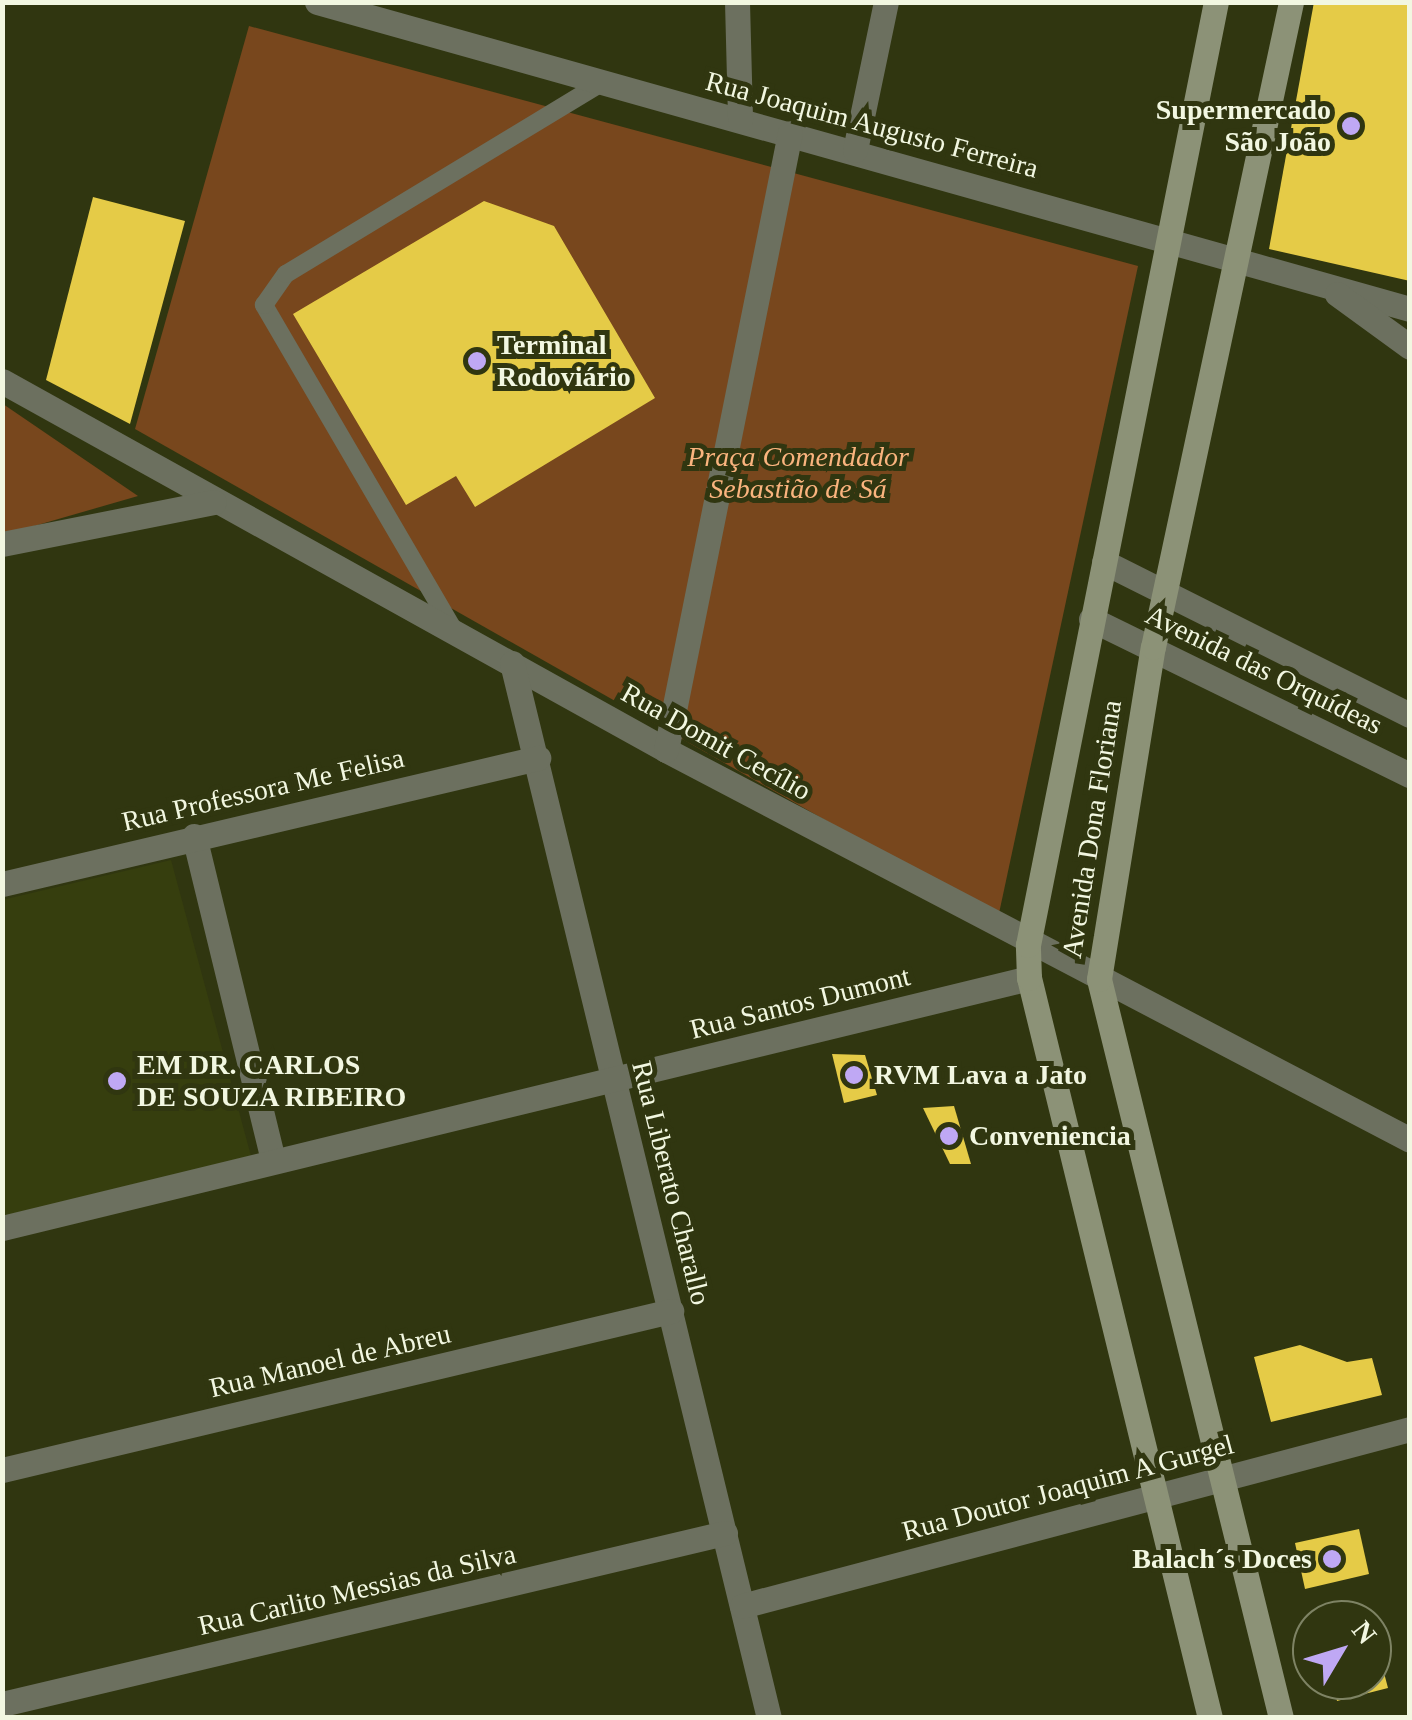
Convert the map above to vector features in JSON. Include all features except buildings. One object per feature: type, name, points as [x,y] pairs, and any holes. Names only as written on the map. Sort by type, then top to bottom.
[{"type":"main road","name":"Avenida Dona Floriana","points":[[1210,1718],[1029,978],[1028,945],[1216,2]]},
{"type":"main road","name":"Avenida Dona Floriana","points":[[1280,1718],[1098,979],[1153,647],[1291,2]]},
{"type":"street","name":"Rua Joaquim Augusto Ferreira","points":[[317,2],[856,150],[1238,258],[1334,291],[1410,309]]},
{"type":"street","points":[[738,2],[740,120]]},
{"type":"street","points":[[856,150],[886,2]]},
{"type":"street","points":[[666,750],[790,133]]},
{"type":"street","points":[[1334,291],[1410,347]]},
{"type":"street","name":"Rua Domit Cecílio","points":[[2,381],[666,750],[1028,945],[1410,1140]]},
{"type":"street","points":[[2,544],[214,502]]},
{"type":"street","name":"Avenida das Orquídeas","points":[[1104,562],[1410,715]]},
{"type":"street","name":"Avenida das Orquídeas","points":[[1092,619],[1410,775]]},
{"type":"street","name":"Rua Liberato Charallo","points":[[512,663],[770,1718]]},
{"type":"street","name":"Rua Professora Me Felisa","points":[[2,884],[538,758]]},
{"type":"street","points":[[194,836],[273,1161]]},
{"type":"street","name":"Rua Santos Dumont","points":[[2,1228],[1029,978]]},
{"type":"street","name":"Rua Manoel de Abreu","points":[[2,1470],[671,1311]]},
{"type":"street","name":"Rua Doutor Joaquim A Gurgel","points":[[742,1606],[1410,1430]]},
{"type":"street","name":"Rua Carlito Messias da Silva","points":[[2,1704],[725,1534]]},
{"type":"lane","points":[[456,632],[264,306],[286,274],[603,82]]},
{"type":"shaded area","name":"EM DR. CARLOS DE SOUZA RIBEIRO","points":[[171,860],[251,1156],[3,1216],[2,900]]},
{"type":"green space","name":"Praça Comendador Sebastião de Sá","points":[[249,26],[1138,266],[998,918],[135,429]]},
{"type":"green space","points":[[3,404],[138,496],[3,535]]},
{"type":"place","name":"Supermercado São João","points":[[1351,126]]},
{"type":"place","name":"Terminal Rodoviário","points":[[477,361]]},
{"type":"place","name":"RVM Lava a Jato","points":[[854,1075]]},
{"type":"place","name":"EM DR. CARLOS DE SOUZA RIBEIRO","points":[[117,1081]]},
{"type":"place","name":"Conveniencia","points":[[949,1136]]},
{"type":"place","name":"Balach´s Doces","points":[[1332,1559]]}]
